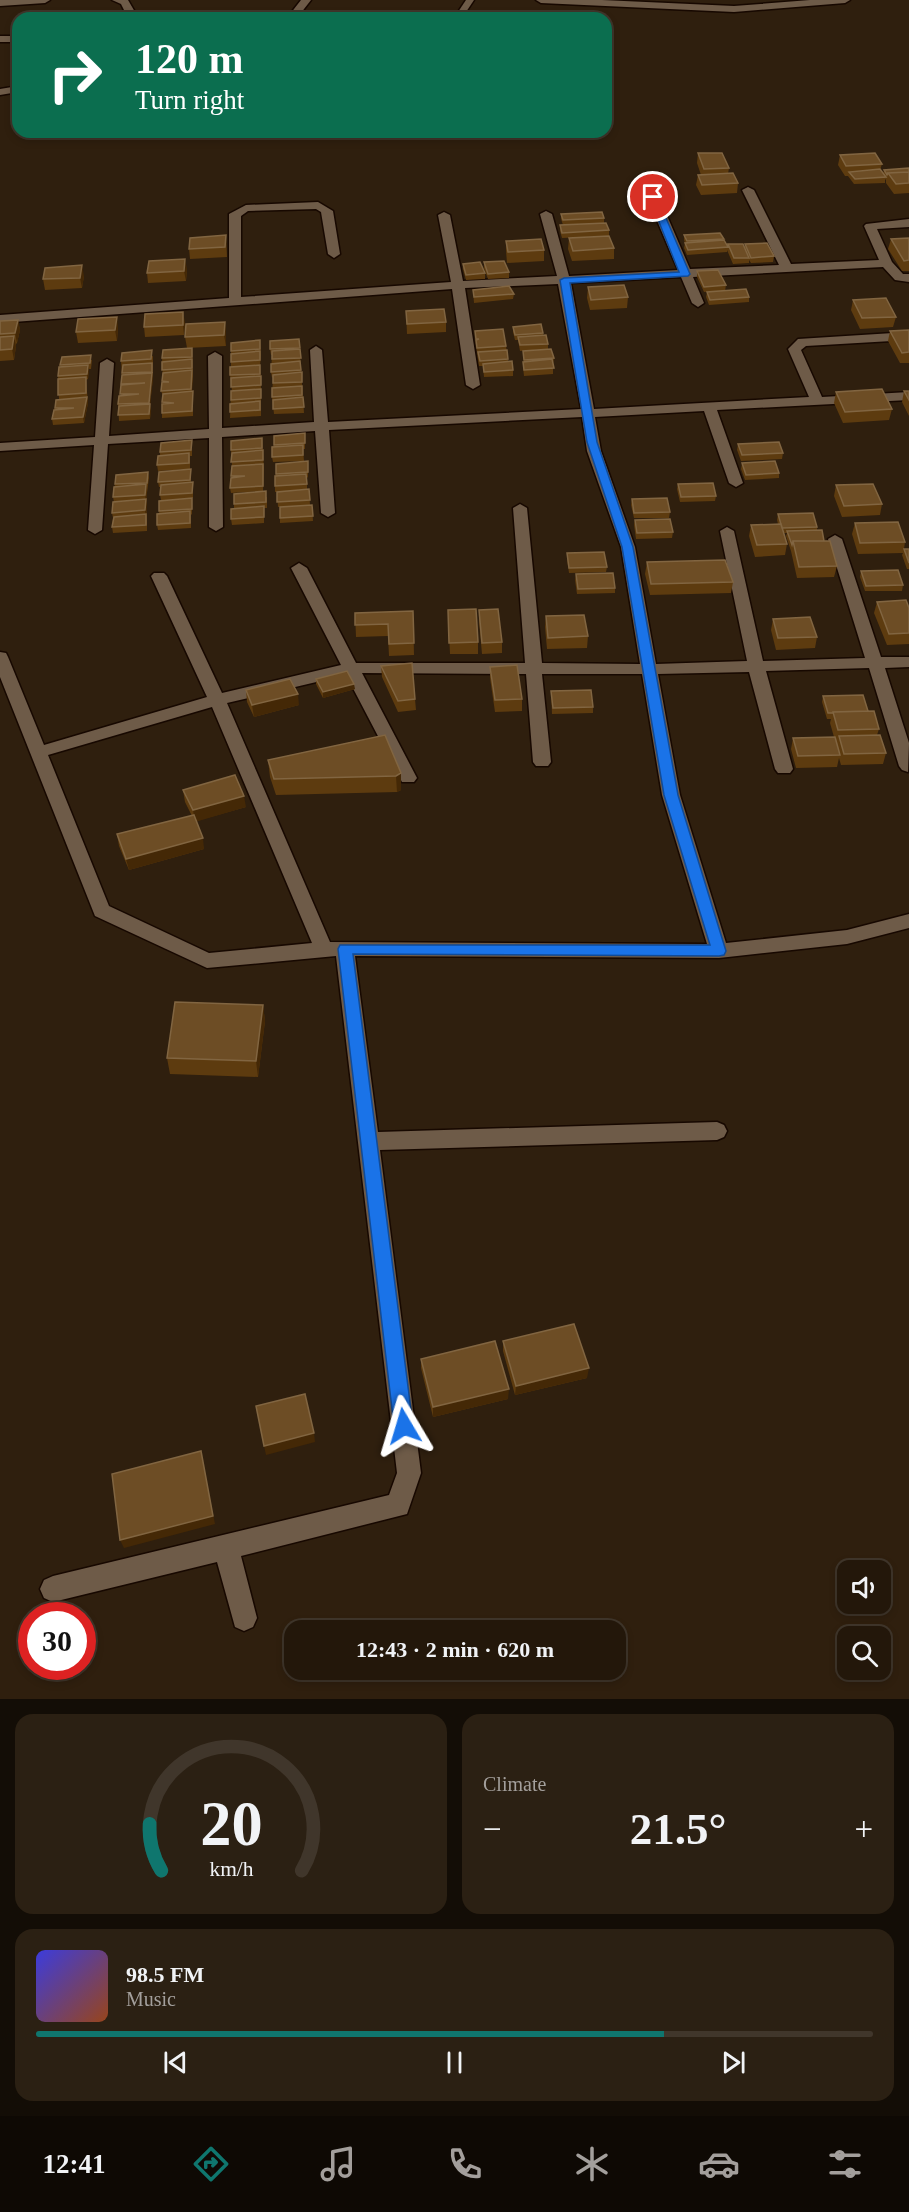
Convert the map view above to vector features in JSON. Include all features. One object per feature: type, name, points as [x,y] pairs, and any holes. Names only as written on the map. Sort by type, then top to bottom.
[{"type":"street","points":[[0,3],[45,0]]},
{"type":"street","points":[[117,0],[125,2],[130,12]]},
{"type":"street","points":[[297,12],[306,0]]},
{"type":"street","points":[[541,0],[666,4],[734,9],[845,0]]},
{"type":"street","points":[[748,190],[787,269]]},
{"type":"street","points":[[653,197],[698,303]]},
{"type":"street","points":[[235,302],[235,214],[246,208],[318,205],[327,211],[334,254]]},
{"type":"street","points":[[546,214],[564,280],[594,451],[628,547],[671,795],[719,951]]},
{"type":"street","points":[[444,215],[458,285],[473,385]]},
{"type":"street","points":[[909,224],[870,226],[886,263],[899,277],[909,278]]},
{"type":"street","points":[[0,319],[458,285],[886,263]]},
{"type":"street","points":[[817,401],[794,349],[803,342],[909,336]]},
{"type":"street","points":[[316,350],[328,513]]},
{"type":"street","points":[[216,356],[216,527]]},
{"type":"street","points":[[95,530],[107,363]]},
{"type":"street","points":[[0,447],[323,426],[909,396]]},
{"type":"street","points":[[709,407],[736,483]]},
{"type":"street","points":[[520,508],[542,762]]},
{"type":"street","points":[[728,531],[756,666],[784,769]]},
{"type":"street","points":[[835,539],[908,766]]},
{"type":"street","points":[[299,568],[353,668],[408,778]]},
{"type":"street","points":[[53,1589],[399,1505],[409,1473],[369,1141],[334,949],[159,576]]},
{"type":"street","points":[[0,657],[102,910],[207,960],[334,949],[719,951],[847,937],[909,921]]},
{"type":"street","points":[[39,752],[217,700],[353,668],[650,669],[909,662]]},
{"type":"street","points":[[369,1141],[717,1131]]},
{"type":"street","points":[[226,1547],[244,1618]]},
{"type":"building","points":[[698,153],[722,153],[729,168],[704,169]]},
{"type":"building","points":[[875,153],[882,164],[846,166],[840,155]]},
{"type":"building","points":[[909,168],[909,172],[888,173],[887,175],[884,170]]},
{"type":"building","points":[[880,169],[886,177],[855,179],[849,172]]},
{"type":"building","points":[[909,172],[909,183],[896,184],[888,173]]},
{"type":"building","points":[[733,173],[738,183],[702,185],[698,175]]},
{"type":"building","points":[[602,212],[604,218],[563,220],[561,214]]},
{"type":"building","points":[[606,223],[609,230],[562,233],[560,225]]},
{"type":"building","points":[[720,233],[724,239],[687,241],[684,235]]},
{"type":"building","points":[[226,235],[225,247],[189,249],[190,238]]},
{"type":"building","points":[[609,236],[614,248],[573,251],[569,238]]},
{"type":"building","points":[[909,238],[909,260],[904,261],[891,239]]},
{"type":"building","points":[[541,239],[544,250],[508,252],[506,241]]},
{"type":"building","points":[[724,240],[728,247],[688,250],[685,243]]},
{"type":"building","points":[[767,243],[774,256],[751,258],[745,244]]},
{"type":"building","points":[[728,244],[743,244],[749,258],[734,258]]},
{"type":"building","points":[[185,259],[184,271],[147,273],[149,261]]},
{"type":"building","points":[[504,261],[509,272],[488,274],[484,262]]},
{"type":"building","points":[[480,262],[485,273],[466,275],[463,264]]},
{"type":"building","points":[[82,265],[80,278],[43,279],[45,268]]},
{"type":"building","points":[[718,270],[726,285],[704,287],[697,271]]},
{"type":"building","points":[[624,285],[628,297],[591,300],[588,287]]},
{"type":"building","points":[[509,286],[514,294],[474,297],[473,290]]},
{"type":"building","points":[[746,289],[749,297],[710,300],[707,292]]},
{"type":"building","points":[[886,298],[896,317],[862,318],[853,300]]},
{"type":"building","points":[[444,309],[446,322],[407,324],[406,311]]},
{"type":"building","points":[[183,312],[183,325],[144,327],[145,314]]},
{"type":"building","points":[[117,317],[115,330],[76,332],[78,319]]},
{"type":"building","points":[[18,320],[15,333],[0,334],[0,321]]},
{"type":"building","points":[[225,322],[224,335],[185,337],[186,324]]},
{"type":"building","points":[[541,324],[543,333],[515,335],[513,327]]},
{"type":"building","points":[[503,329],[506,346],[477,348],[476,340],[479,339],[476,339],[475,331]]},
{"type":"building","points":[[909,330],[909,352],[902,353],[890,331]]},
{"type":"building","points":[[546,335],[548,344],[520,345],[518,337]]},
{"type":"building","points":[[14,336],[12,349],[0,350],[0,337]]},
{"type":"building","points":[[299,339],[300,348],[270,349],[270,341]]},
{"type":"building","points":[[260,340],[260,349],[231,351],[231,343]]},
{"type":"building","points":[[192,348],[192,357],[162,358],[163,350]]},
{"type":"building","points":[[300,349],[301,358],[272,359],[272,351]]},
{"type":"building","points":[[551,349],[554,358],[524,360],[523,351]]},
{"type":"building","points":[[152,350],[151,359],[121,361],[122,353]]},
{"type":"building","points":[[507,350],[508,359],[480,361],[478,352]]},
{"type":"building","points":[[260,351],[260,360],[231,362],[231,354]]},
{"type":"building","points":[[91,355],[90,363],[60,365],[62,357]]},
{"type":"building","points":[[192,359],[192,368],[162,370],[162,362]]},
{"type":"building","points":[[552,359],[554,368],[524,370],[523,362]]},
{"type":"building","points":[[300,361],[301,370],[271,372],[271,364]]},
{"type":"building","points":[[512,361],[513,370],[484,372],[483,364]]},
{"type":"building","points":[[152,363],[152,372],[122,373],[123,365]]},
{"type":"building","points":[[88,365],[87,374],[58,376],[59,367]]},
{"type":"building","points":[[260,365],[260,374],[230,375],[230,367]]},
{"type":"building","points":[[192,370],[191,389],[161,391],[162,382],[169,382],[162,381],[163,373]]},
{"type":"building","points":[[302,372],[302,382],[273,383],[273,375]]},
{"type":"building","points":[[152,373],[149,403],[118,404],[119,396],[139,394],[120,394],[121,385],[145,383],[121,384],[122,375]]},
{"type":"building","points":[[261,376],[261,385],[231,387],[231,378]]},
{"type":"building","points":[[86,377],[86,393],[58,395],[58,379]]},
{"type":"building","points":[[302,386],[302,395],[272,397],[272,388]]},
{"type":"building","points":[[261,389],[261,398],[231,400],[231,391]]},
{"type":"building","points":[[882,389],[892,409],[845,412],[836,392]]},
{"type":"building","points":[[193,391],[192,411],[162,413],[162,404],[174,403],[162,402],[163,394]]},
{"type":"building","points":[[87,397],[83,417],[52,419],[54,410],[74,408],[55,408],[56,400]]},
{"type":"building","points":[[303,397],[304,407],[273,409],[273,400]]},
{"type":"building","points":[[260,401],[260,410],[230,412],[230,404]]},
{"type":"building","points":[[150,404],[149,414],[118,415],[119,406]]},
{"type":"building","points":[[305,433],[305,443],[274,445],[274,436]]},
{"type":"building","points":[[262,438],[262,448],[231,450],[231,441]]},
{"type":"building","points":[[192,440],[191,450],[160,452],[161,443]]},
{"type":"building","points":[[779,442],[783,453],[742,455],[738,444]]},
{"type":"building","points":[[303,445],[303,455],[272,457],[272,447]]},
{"type":"building","points":[[263,450],[263,460],[231,462],[232,453]]},
{"type":"building","points":[[189,453],[189,463],[157,465],[158,456]]},
{"type":"building","points":[[308,461],[308,472],[276,474],[276,464]]},
{"type":"building","points":[[775,461],[779,473],[746,475],[742,463]]},
{"type":"building","points":[[263,464],[263,486],[230,488],[231,478],[245,476],[231,476],[232,466]]},
{"type":"building","points":[[191,469],[190,480],[158,482],[159,472]]},
{"type":"building","points":[[148,472],[147,483],[115,484],[116,475]]},
{"type":"building","points":[[306,474],[307,484],[275,486],[275,476]]},
{"type":"building","points":[[193,482],[192,493],[160,495],[161,485]]},
{"type":"building","points":[[713,483],[716,496],[681,497],[678,484]]},
{"type":"building","points":[[146,484],[145,495],[113,497],[114,487]]},
{"type":"building","points":[[873,484],[882,504],[844,506],[836,485]]},
{"type":"building","points":[[309,489],[310,500],[277,502],[277,492]]},
{"type":"building","points":[[266,491],[266,502],[234,504],[234,494]]},
{"type":"building","points":[[192,498],[192,509],[159,511],[159,501]]},
{"type":"building","points":[[667,498],[670,512],[634,513],[632,499]]},
{"type":"building","points":[[146,499],[145,510],[112,513],[113,502]]},
{"type":"building","points":[[312,505],[313,516],[280,518],[280,507]]},
{"type":"building","points":[[264,506],[264,517],[231,519],[231,509]]},
{"type":"building","points":[[190,511],[190,523],[157,525],[157,514]]},
{"type":"building","points":[[813,513],[817,527],[782,528],[778,514]]},
{"type":"building","points":[[146,514],[146,525],[112,527],[114,517]]},
{"type":"building","points":[[670,519],[673,532],[637,533],[635,520]]},
{"type":"building","points":[[898,522],[905,542],[860,543],[855,523]]},
{"type":"building","points":[[781,524],[787,544],[757,545],[751,525]]},
{"type":"building","points":[[822,530],[824,541],[793,541],[792,545],[787,531]]},
{"type":"building","points":[[793,541],[830,541],[837,566],[799,567]]},
{"type":"building","points":[[904,549],[909,549],[909,563]]},
{"type":"building","points":[[604,552],[607,567],[569,568],[567,553]]},
{"type":"building","points":[[725,560],[733,582],[651,584],[647,562]]},
{"type":"building","points":[[898,570],[903,585],[866,586],[861,571]]},
{"type":"building","points":[[613,573],[615,588],[578,589],[576,574]]},
{"type":"building","points":[[906,600],[909,608],[909,633],[889,634],[877,602]]},
{"type":"building","points":[[476,609],[478,642],[449,643],[448,610]]},
{"type":"building","points":[[498,609],[502,642],[482,643],[479,610]]},
{"type":"building","points":[[413,611],[414,643],[389,644],[388,624],[355,625],[355,613]]},
{"type":"building","points":[[584,615],[588,636],[548,638],[546,616]]},
{"type":"building","points":[[810,617],[817,637],[778,638],[773,619]]},
{"type":"building","points":[[412,663],[415,699],[398,701],[381,666]]},
{"type":"building","points":[[517,665],[522,699],[495,700],[490,667]]},
{"type":"building","points":[[347,671],[354,684],[323,692],[316,679]]},
{"type":"building","points":[[290,679],[298,694],[252,705],[246,690]]},
{"type":"building","points":[[591,690],[593,707],[553,708],[551,691]]},
{"type":"building","points":[[863,695],[868,711],[833,713],[828,713],[823,696]]},
{"type":"building","points":[[874,711],[879,729],[838,730],[833,712]]},
{"type":"building","points":[[385,735],[401,773],[396,776],[274,779],[268,760]]},
{"type":"building","points":[[880,735],[886,753],[844,754],[839,736]]},
{"type":"building","points":[[835,737],[840,755],[798,756],[793,738]]},
{"type":"building","points":[[235,775],[244,796],[193,810],[183,790]]},
{"type":"building","points":[[194,815],[203,838],[126,859],[117,834]]},
{"type":"building","points":[[175,1002],[263,1005],[256,1061],[167,1058]]},
{"type":"building","points":[[574,1324],[589,1368],[516,1386],[503,1341]]},
{"type":"building","points":[[495,1341],[509,1389],[433,1407],[421,1359]]},
{"type":"building","points":[[305,1394],[314,1433],[264,1446],[256,1406]]},
{"type":"building","points":[[201,1451],[213,1516],[120,1540],[112,1474]]},
{"type":"route","points":[[404,1426],[345,949],[719,951],[671,795],[628,547],[594,451],[564,280],[685,274],[653,197]]}]
